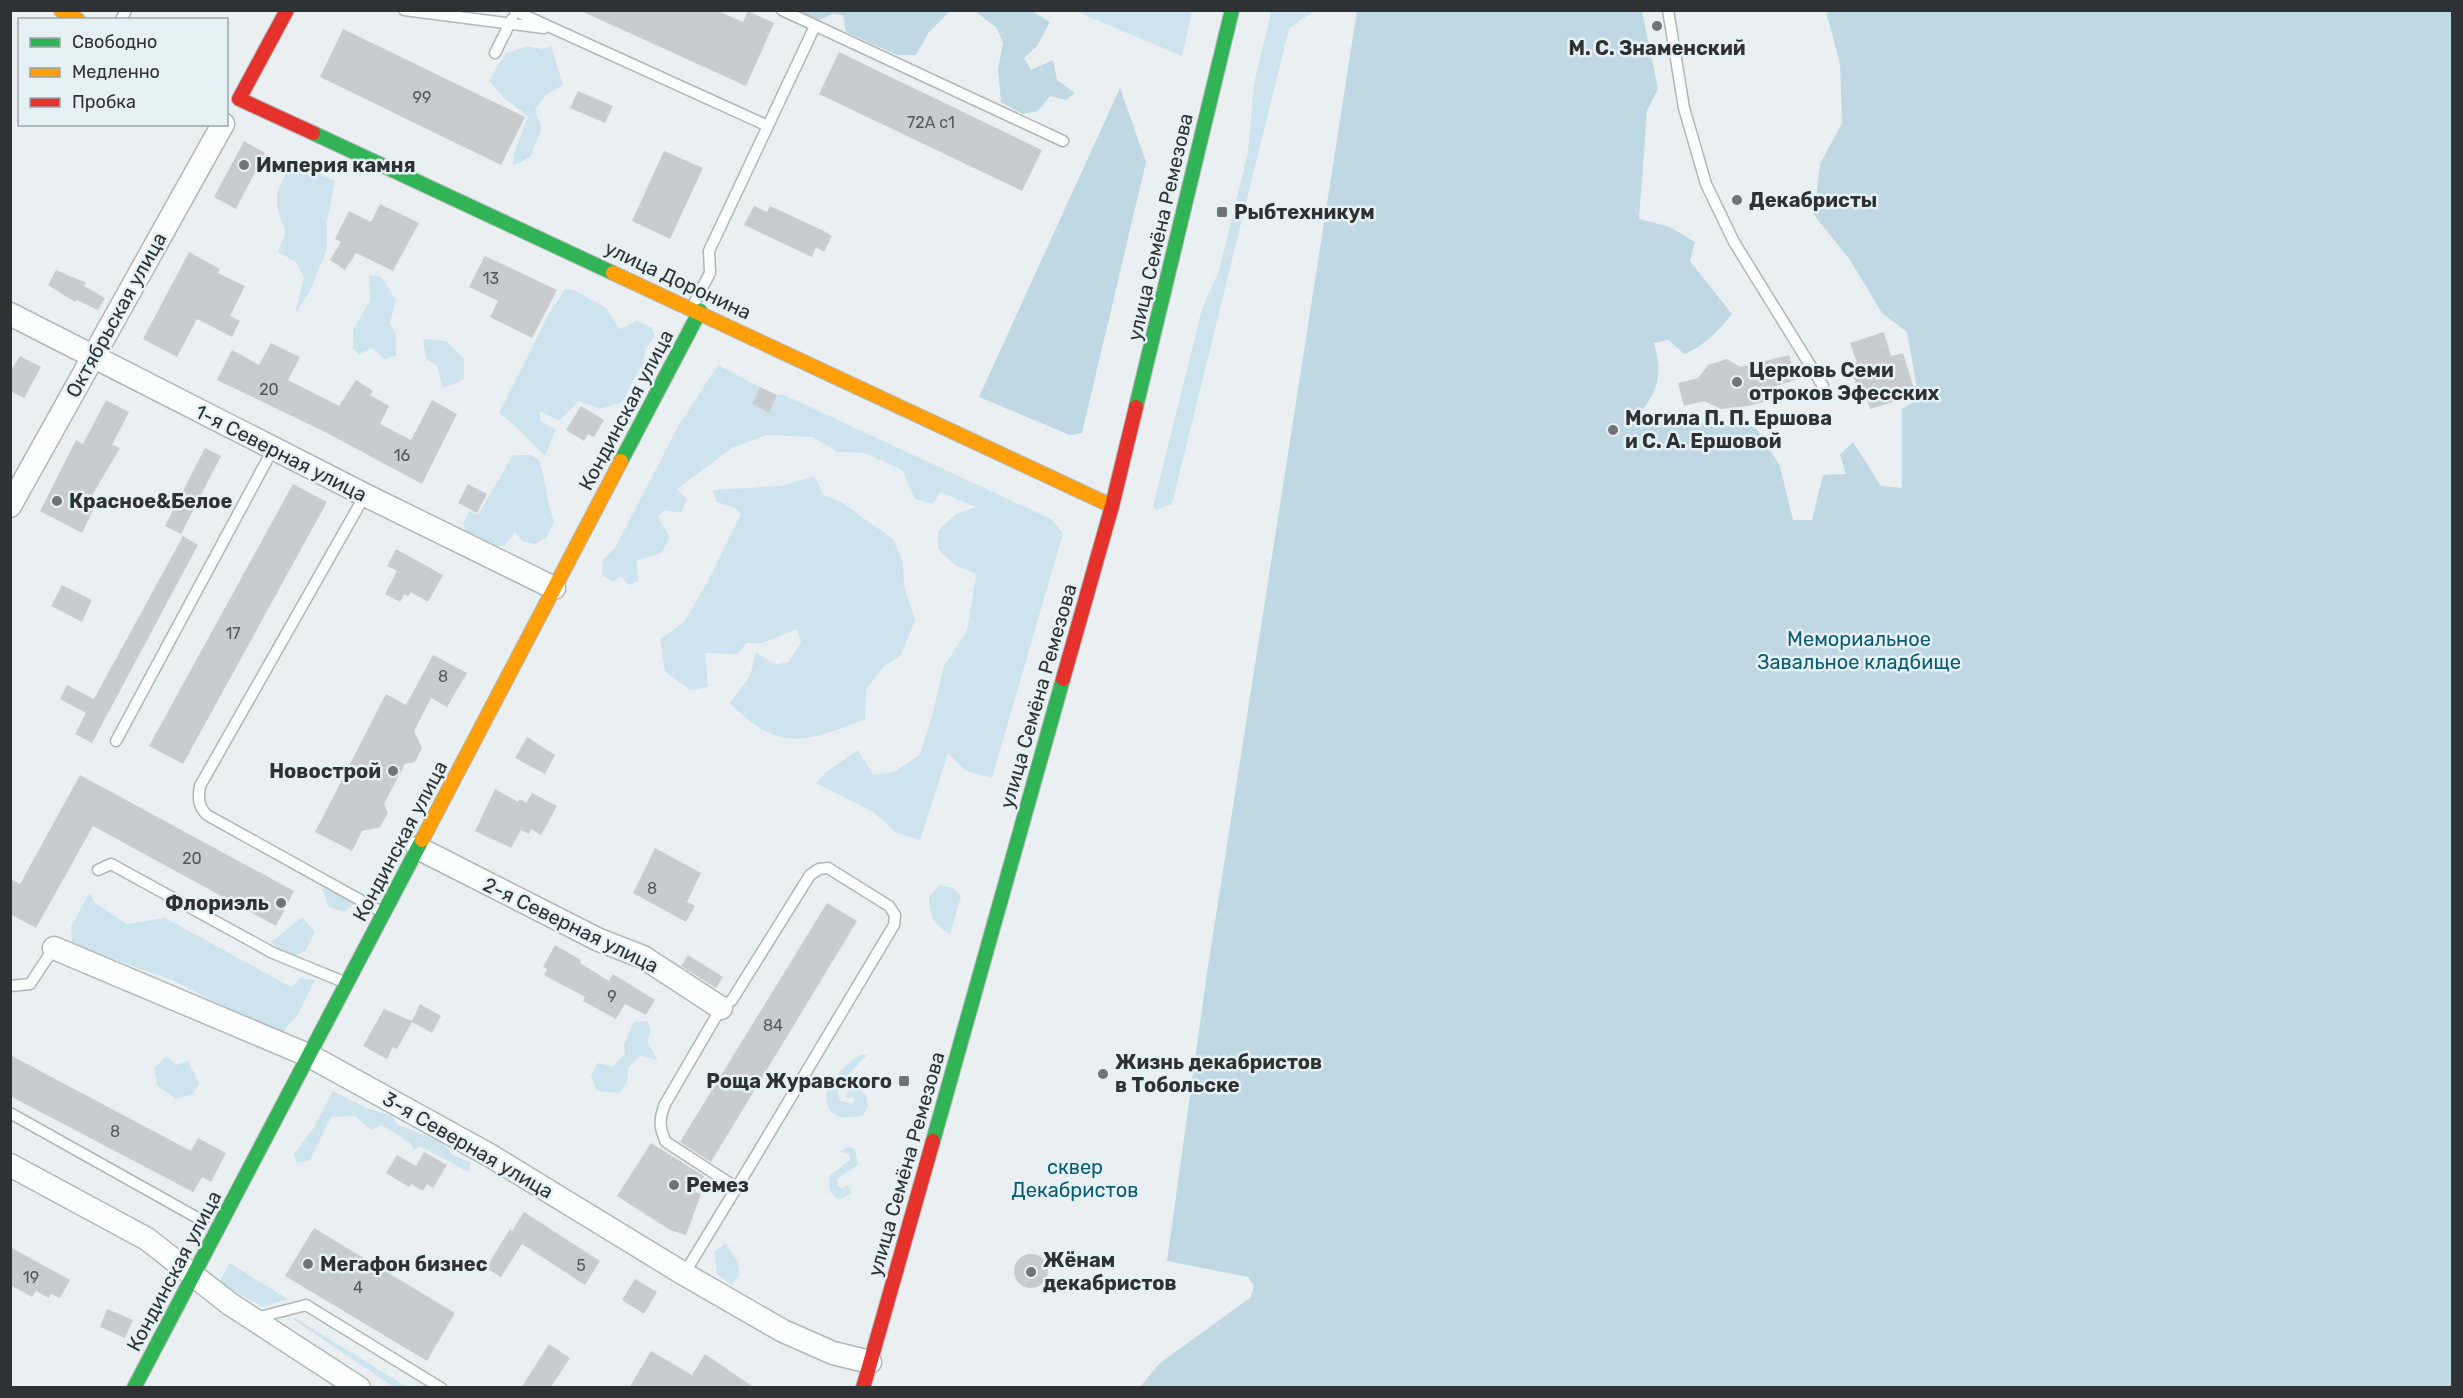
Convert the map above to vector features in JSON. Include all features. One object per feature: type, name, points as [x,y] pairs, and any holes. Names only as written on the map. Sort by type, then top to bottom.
[{"type":"main road","points":[[61,10],[75,18]]},
{"type":"main road","points":[[233,96],[287,10]]},
{"type":"main road","name":"улица Семёна Ремезова","points":[[863,1388],[1112,506],[1232,10]]},
{"type":"main road","name":"улица Доронина","points":[[233,96],[1112,506]]},
{"type":"main road","name":"Кондинская улица","points":[[134,1388],[554,588],[696,310]]},
{"type":"street","points":[[228,112],[233,96]]},
{"type":"street","name":"Октябрьская улица","points":[[10,506],[222,126]]},
{"type":"street","name":"1-я Северная улица","points":[[10,314],[365,495],[554,588]]},
{"type":"street","name":"2-я Северная улица","points":[[418,848],[599,940],[643,957],[721,1008]]},
{"type":"street","name":"3-я Северная улица","points":[[49,954],[310,1056],[491,1156],[684,1274],[783,1331],[833,1353],[870,1362]]},
{"type":"street","points":[[10,1166],[147,1239],[252,1319],[359,1388]]},
{"type":"lane","points":[[404,10],[556,30]]},
{"type":"lane","points":[[782,10],[1063,141]]},
{"type":"lane","points":[[1668,10],[1684,108],[1706,183],[1734,242],[1823,386]]},
{"type":"lane","points":[[495,53],[515,11],[768,126]]},
{"type":"lane","points":[[696,310],[710,273],[709,251],[815,26]]},
{"type":"lane","points":[[116,741],[273,448]]},
{"type":"lane","points":[[365,495],[200,786],[198,797],[200,808],[207,815],[383,913]]},
{"type":"lane","points":[[98,870],[111,864],[273,953],[347,983]]},
{"type":"lane","points":[[684,1274],[737,1188],[894,926],[895,915],[889,906],[828,868],[819,869],[810,875],[732,1000],[721,1008],[664,1104],[660,1117],[660,1130],[666,1142],[737,1188]]},
{"type":"lane","points":[[10,986],[30,984],[49,954]]},
{"type":"lane","points":[[10,1113],[203,1221]]},
{"type":"lane","points":[[252,1319],[306,1305],[441,1388]]},
{"type":"shaded area","points":[[1192,10],[1182,56],[1075,11]]},
{"type":"shaded area","points":[[1314,11],[1289,28],[1172,504],[1156,510],[1153,507],[1202,309],[1219,271],[1248,152],[1254,84],[1271,12]]},
{"type":"shaded area","points":[[527,46],[541,49],[551,46],[563,85],[546,95],[535,110],[542,128],[530,157],[513,166],[514,154],[528,116],[504,98],[489,81],[505,54]]},
{"type":"shaded area","points":[[293,162],[335,181],[327,221],[327,249],[309,293],[295,314],[304,278],[296,262],[278,252],[286,232],[277,204],[282,181]]},
{"type":"shaded area","points":[[369,275],[381,277],[396,300],[390,323],[396,336],[396,356],[384,359],[372,348],[359,354],[353,349],[353,330],[370,301]]},
{"type":"shaded area","points":[[565,289],[574,290],[606,308],[620,329],[637,321],[652,328],[655,336],[646,348],[643,363],[622,402],[600,409],[579,401],[559,421],[540,411],[540,421],[556,430],[545,455],[499,413],[550,312]]},
{"type":"shaded area","points":[[423,339],[446,341],[464,359],[464,380],[443,388],[437,366],[426,359]]},
{"type":"shaded area","points":[[718,365],[760,387],[752,404],[768,412],[777,395],[782,394],[1051,519],[1063,533],[992,778],[966,771],[948,753],[920,840],[897,833],[873,812],[816,783],[825,773],[858,750],[873,775],[894,772],[920,755],[944,666],[967,631],[976,574],[955,565],[938,549],[938,531],[956,514],[976,507],[940,492],[933,504],[915,499],[902,470],[865,453],[837,452],[813,437],[767,435],[732,448],[677,489],[687,499],[681,513],[665,510],[658,517],[670,537],[661,553],[636,561],[639,581],[629,585],[621,576],[613,582],[602,575],[603,560],[615,548],[680,423]]},
{"type":"shaded area","points":[[513,455],[530,455],[539,460],[554,521],[547,537],[536,544],[523,542],[515,532],[504,546],[489,546],[468,537],[463,525],[469,511],[478,515]]},
{"type":"shaded area","points":[[814,476],[824,495],[841,502],[893,539],[903,562],[904,586],[915,620],[901,655],[884,666],[866,690],[865,719],[825,734],[793,739],[763,730],[730,703],[750,676],[756,652],[774,664],[788,663],[801,642],[797,629],[762,643],[747,643],[736,654],[705,653],[708,687],[690,690],[665,671],[660,639],[684,622],[708,581],[741,514],[735,508],[717,502],[713,490],[781,486]]},
{"type":"shaded area","points":[[343,883],[355,904],[343,912],[329,907],[322,889]]},
{"type":"shaded area","points":[[939,885],[953,888],[961,896],[950,934],[936,923],[930,909],[929,897]]},
{"type":"shaded area","points":[[90,892],[94,902],[127,924],[165,918],[291,987],[301,978],[315,980],[299,1013],[280,1035],[172,980],[102,955],[87,954],[72,944],[71,927]]},
{"type":"shaded area","points":[[302,917],[315,932],[305,951],[289,958],[271,942]]},
{"type":"shaded area","points":[[647,1021],[651,1030],[647,1041],[658,1060],[640,1056],[628,1068],[627,1082],[620,1093],[597,1091],[591,1076],[598,1063],[613,1067],[625,1054],[624,1044],[634,1022]]},
{"type":"shaded area","points":[[861,1055],[867,1055],[845,1078],[838,1093],[840,1101],[852,1104],[855,1100],[853,1097],[847,1098],[845,1095],[849,1090],[858,1088],[866,1095],[868,1106],[863,1115],[843,1117],[837,1115],[832,1112],[827,1102],[831,1083],[851,1061]]},
{"type":"shaded area","points":[[166,1056],[177,1065],[188,1061],[199,1083],[193,1094],[176,1099],[157,1085],[154,1069]]},
{"type":"shaded area","points":[[333,1091],[364,1107],[392,1116],[397,1124],[441,1142],[454,1156],[471,1162],[468,1172],[420,1146],[414,1150],[411,1144],[382,1125],[371,1130],[355,1116],[331,1117],[310,1160],[297,1163],[294,1154],[313,1129]]},
{"type":"shaded area","points":[[849,1147],[855,1149],[858,1165],[837,1179],[838,1186],[842,1189],[848,1185],[852,1193],[839,1200],[830,1189],[830,1175],[850,1160],[849,1154],[839,1151]]},
{"type":"shaded area","points":[[726,1243],[738,1263],[739,1275],[732,1285],[717,1274],[715,1251]]},
{"type":"shaded area","points":[[230,1263],[288,1299],[263,1307],[219,1283]]},
{"type":"shaded area","points":[[295,1318],[407,1387],[394,1387],[294,1320]]},
{"type":"green space","points":[[797,11],[1032,11],[1050,22],[1037,46],[1024,58],[1031,70],[1053,60],[1057,80],[1075,93],[1066,100],[1050,96],[1038,111],[1022,114],[1001,102],[998,69],[1003,43],[997,28],[976,12],[949,12],[929,32],[916,55],[897,55],[846,32],[843,15],[832,14],[819,20]]},
{"type":"green space","name":"Мемориальное Завальное кладбище","points":[[1357,11],[1642,11],[1658,89],[1647,111],[1639,219],[1670,227],[1695,242],[1690,261],[1732,314],[1705,342],[1684,354],[1668,340],[1654,343],[1658,366],[1656,385],[1648,402],[1634,421],[1681,421],[1728,426],[1741,422],[1757,429],[1780,466],[1793,520],[1812,520],[1823,475],[1846,474],[1840,455],[1853,442],[1881,486],[1902,488],[1902,409],[1919,399],[1907,332],[1882,313],[1850,260],[1814,215],[1820,164],[1842,123],[1840,64],[1826,11],[2452,11],[2452,1387],[1140,1387],[1160,1363],[1251,1297],[1254,1286],[1248,1277],[1167,1261],[1207,973]]},
{"type":"green space","points":[[1120,88],[1146,162],[1082,433],[1070,435],[979,397]]},
{"type":"building","points":[[579,10],[716,10],[743,22],[748,11],[774,23],[746,86]]},
{"type":"building","points":[[343,29],[525,117],[501,165],[320,77]]},
{"type":"building","points":[[839,52],[1042,150],[1022,191],[819,94]]},
{"type":"building","points":[[578,91],[613,106],[605,123],[570,108]]},
{"type":"building","points":[[244,141],[265,153],[236,209],[214,197]]},
{"type":"building","points":[[664,151],[703,168],[670,239],[632,221]]},
{"type":"building","points":[[380,204],[419,223],[393,271],[356,253],[345,270],[330,260],[341,242],[335,239],[349,211],[371,222]]},
{"type":"building","points":[[754,206],[767,212],[770,206],[832,236],[824,252],[816,247],[812,257],[744,225]]},
{"type":"building","points":[[189,252],[220,269],[218,273],[245,286],[230,316],[240,321],[232,337],[197,319],[177,357],[143,339]]},
{"type":"building","points":[[485,256],[557,290],[532,338],[490,317],[498,301],[469,287]]},
{"type":"building","points":[[56,270],[86,283],[84,286],[105,298],[98,310],[77,300],[75,302],[48,285]]},
{"type":"building","points":[[1884,332],[1891,356],[1903,353],[1916,395],[1870,409],[1863,386],[1857,388],[1850,365],[1857,363],[1850,343]]},
{"type":"building","points":[[271,343],[300,357],[288,380],[339,406],[356,380],[373,391],[370,395],[389,406],[380,424],[411,440],[432,400],[457,414],[422,484],[327,433],[217,380],[232,350],[259,365]]},
{"type":"building","name":"Церковь Семи отроков Эфесских","points":[[1789,355],[1796,380],[1776,386],[1779,398],[1748,406],[1721,409],[1704,401],[1684,406],[1678,383],[1698,378],[1708,365],[1727,359],[1740,367]]},
{"type":"building","points":[[20,356],[41,367],[24,398],[10,391],[10,372]]},
{"type":"building","points":[[760,387],[777,395],[769,413],[752,404]]},
{"type":"building","points":[[106,400],[129,412],[112,445],[120,448],[90,499],[97,502],[82,533],[40,511],[76,440],[83,444]]},
{"type":"building","points":[[581,406],[604,420],[594,437],[588,434],[584,441],[566,430]]},
{"type":"building","points":[[205,448],[221,456],[181,534],[165,526]]},
{"type":"building","points":[[293,484],[327,502],[183,764],[149,746]]},
{"type":"building","points":[[468,484],[487,494],[477,513],[458,503]]},
{"type":"building","points":[[183,536],[198,545],[92,743],[75,734],[86,713],[60,699],[67,685],[94,699]]},
{"type":"building","points":[[396,549],[443,575],[428,602],[411,592],[408,596],[404,594],[400,602],[385,594],[397,571],[387,566]]},
{"type":"building","points":[[62,585],[92,600],[82,622],[51,606]]},
{"type":"building","points":[[433,655],[467,673],[447,707],[431,698],[414,731],[422,748],[415,762],[405,764],[384,804],[388,813],[380,827],[362,831],[352,851],[315,832],[386,694],[406,705]]},
{"type":"building","points":[[527,737],[555,755],[545,774],[515,758]]},
{"type":"building","points":[[80,775],[294,891],[276,926],[93,826],[36,928],[10,914],[10,879],[20,884]]},
{"type":"building","points":[[495,789],[518,802],[520,799],[526,803],[532,793],[557,806],[541,835],[531,829],[529,834],[521,830],[511,848],[475,831]]},
{"type":"building","points":[[655,848],[701,873],[687,902],[695,906],[686,922],[633,893]]},
{"type":"building","points":[[827,903],[857,921],[711,1162],[680,1142]]},
{"type":"building","points":[[555,945],[581,960],[580,963],[609,981],[613,974],[655,1000],[646,1015],[625,1004],[616,1019],[583,1001],[585,997],[544,975],[547,969],[543,967]]},
{"type":"building","points":[[688,955],[723,977],[716,988],[681,966]]},
{"type":"building","points":[[420,1004],[441,1016],[432,1033],[412,1022],[397,1049],[393,1047],[387,1059],[363,1046],[384,1009],[412,1021]]},
{"type":"building","points":[[10,1055],[191,1151],[198,1138],[226,1153],[211,1182],[202,1177],[193,1192],[10,1096]]},
{"type":"building","points":[[651,1143],[704,1176],[694,1192],[701,1194],[686,1235],[670,1230],[617,1196]]},
{"type":"building","points":[[424,1152],[447,1165],[433,1188],[427,1184],[423,1191],[411,1184],[409,1187],[386,1173],[397,1155],[416,1166]]},
{"type":"building","points":[[524,1212],[600,1261],[585,1285],[522,1244],[501,1277],[486,1268],[510,1229],[512,1231]]},
{"type":"building","points":[[314,1228],[455,1313],[427,1361],[285,1276]]},
{"type":"building","points":[[10,1247],[70,1280],[60,1298],[51,1294],[49,1298],[36,1291],[32,1297],[10,1285]]},
{"type":"building","points":[[1031,1254],[1043,1259],[1048,1271],[1043,1283],[1031,1288],[1019,1283],[1014,1271],[1019,1259]]},
{"type":"building","points":[[635,1279],[657,1292],[644,1314],[622,1300]]},
{"type":"building","points":[[107,1309],[133,1320],[125,1338],[100,1327]]},
{"type":"building","points":[[549,1344],[570,1358],[550,1388],[521,1388]]},
{"type":"building","points":[[651,1351],[692,1375],[705,1354],[755,1388],[629,1388]]},
{"type":"traffic: fast","points":[[1136,407],[1232,10]]},
{"type":"traffic: fast","points":[[313,133],[613,273]]},
{"type":"traffic: fast","points":[[621,461],[700,311]]},
{"type":"traffic: fast","points":[[933,1141],[1063,679]]},
{"type":"traffic: fast","points":[[134,1388],[422,840]]},
{"type":"traffic: slow","points":[[61,10],[75,18]]},
{"type":"traffic: slow","points":[[613,273],[1112,506]]},
{"type":"traffic: slow","points":[[422,840],[621,461]]},
{"type":"traffic: jam","points":[[287,10],[239,99],[313,133]]},
{"type":"traffic: jam","points":[[1063,679],[1112,506],[1136,407]]},
{"type":"traffic: jam","points":[[863,1388],[933,1141]]},
{"type":"place","name":"М. С. Знаменский","points":[[1657,26]]},
{"type":"place","name":"Империя камня","points":[[244,165]]},
{"type":"place","name":"Декабристы","points":[[1737,200]]},
{"type":"place","name":"Рыбтехникум","points":[[1222,212]]},
{"type":"place","name":"Церковь Семи отроков Эфесских","points":[[1737,382]]},
{"type":"place","name":"Могила П. П. Ершова и С. А. Ершовой","points":[[1613,430]]},
{"type":"place","name":"Красное&Белое","points":[[57,501]]},
{"type":"place","name":"Новострой","points":[[393,771]]},
{"type":"place","name":"Флориэль","points":[[281,903]]},
{"type":"place","name":"Жизнь декабристов в Тобольске","points":[[1103,1074]]},
{"type":"place","name":"Роща Журавского","points":[[904,1081]]},
{"type":"place","name":"Ремез","points":[[674,1185]]},
{"type":"place","name":"Мегафон бизнес","points":[[308,1264]]},
{"type":"place","name":"Жёнам декабристов","points":[[1031,1272]]},
{"type":"park label","name":"сквер Декабристов","points":[[1075,1178]]}]
